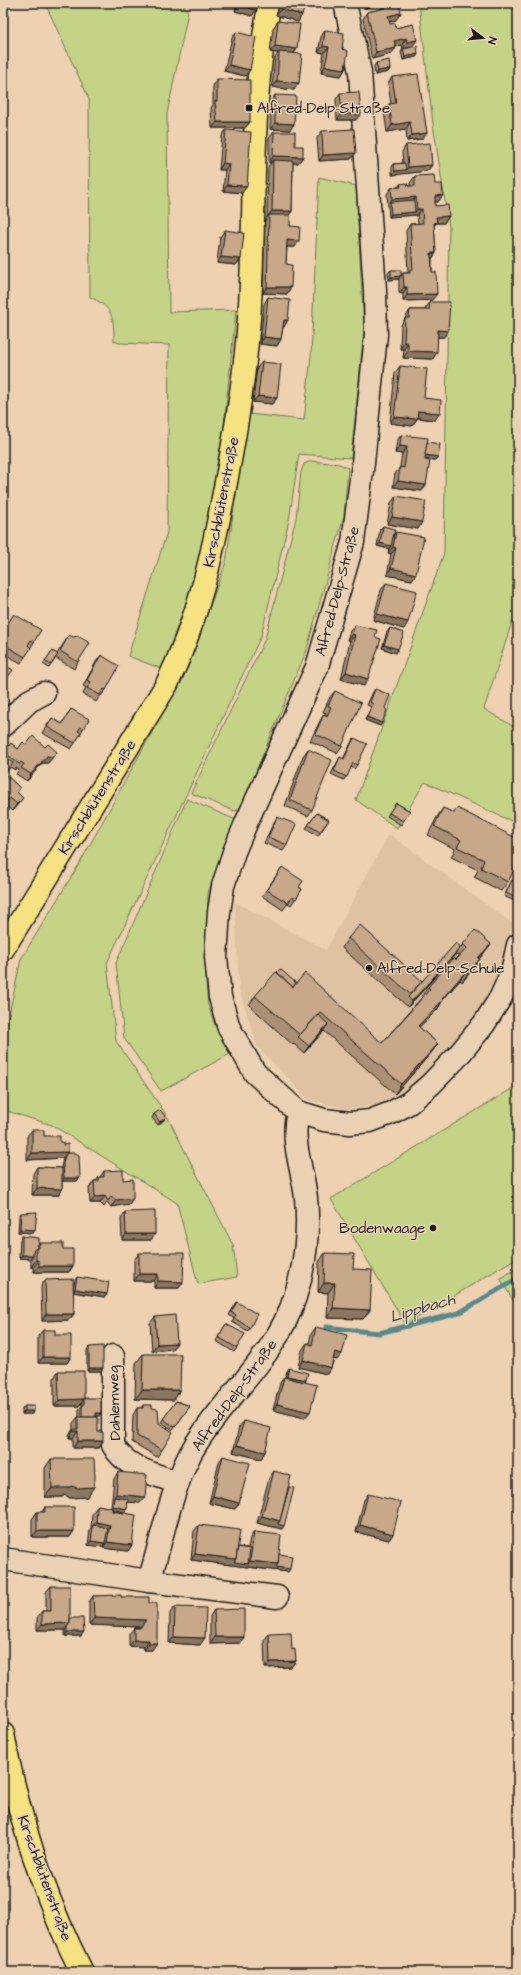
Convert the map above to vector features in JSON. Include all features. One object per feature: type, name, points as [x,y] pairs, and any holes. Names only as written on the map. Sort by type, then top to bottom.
[{"type":"main road","name":"Kirschblütenstraße","points":[[3,949],[167,684],[183,650],[197,613],[219,519],[235,436],[249,319],[260,59],[270,3]]},
{"type":"main road","name":"Kirschblütenstraße","points":[[3,1734],[16,1792],[34,1856],[57,1919],[82,1972]]},
{"type":"street","name":"Alfred-Delp-Straße","points":[[345,3],[360,72],[375,290],[376,335],[372,392],[353,542],[317,667],[234,852],[223,886],[219,912],[216,957],[220,998],[229,1028],[256,1073],[298,1112],[324,1120],[350,1123],[370,1121],[391,1114],[409,1103],[437,1079],[484,1024],[501,997],[512,972],[518,945]]},
{"type":"street","points":[[3,726],[29,701],[44,693]]},
{"type":"street","name":"Alfred-Delp-Straße","points":[[149,1581],[178,1482],[195,1446],[208,1425],[258,1366],[273,1344],[286,1321],[295,1298],[301,1274],[307,1221],[306,1198],[294,1133],[298,1112]]},
{"type":"street","name":"Dahlemweg","points":[[113,1356],[113,1445],[118,1454],[125,1461],[136,1467],[178,1482]]},
{"type":"street","points":[[3,1559],[149,1581],[277,1597]]},
{"type":"shaded area","name":"Alfred-Delp-Schule","points":[[389,834],[513,924],[496,987],[458,1043],[400,1102],[348,1109],[309,1100],[257,1046],[239,989],[235,902],[326,950]]},
{"type":"green space","points":[[45,3],[183,3],[188,12],[167,114],[169,312],[236,310],[223,435],[197,572],[162,669],[128,656],[167,532],[169,345],[119,343],[114,341],[111,314],[108,309],[90,297],[89,99]]},
{"type":"green space","points":[[419,3],[511,3],[518,17],[518,624],[512,622],[484,709],[518,729],[518,824],[425,782],[397,828],[356,800],[444,553],[449,227],[433,124]]},
{"type":"green space","points":[[319,177],[356,186],[364,330],[351,458],[299,454],[289,520],[261,636],[107,963],[116,1041],[167,1116],[233,1245],[237,1277],[198,1284],[177,1203],[52,1125],[7,1111],[5,1033],[21,959],[81,861],[188,667],[226,562],[248,414],[304,420],[311,356]]},
{"type":"green space","points":[[311,461],[339,464],[348,468],[344,516],[306,652],[240,809],[234,811],[191,793],[265,639],[296,518],[301,472],[304,464]]},
{"type":"green space","points":[[187,799],[236,820],[208,893],[206,982],[208,1005],[216,1028],[230,1054],[161,1091],[124,1038],[116,963]]},
{"type":"green space","name":"Bodenwaage","points":[[518,1085],[518,1257],[406,1325],[331,1199]]},
{"type":"green space","points":[[518,1268],[518,1309],[500,1278]]},
{"type":"building","points":[[240,3],[258,3],[256,10],[239,5]]},
{"type":"building","points":[[282,3],[306,3],[302,15],[281,9]]},
{"type":"building","points":[[399,3],[401,13],[388,16],[390,24],[395,23],[396,28],[413,24],[417,40],[407,42],[406,38],[394,41],[396,48],[376,52],[367,12],[386,8],[384,4]]},
{"type":"building","points":[[278,21],[300,24],[297,49],[275,46]]},
{"type":"building","points":[[325,30],[344,33],[342,49],[348,51],[345,69],[325,66],[329,47],[323,46]]},
{"type":"building","points":[[236,32],[256,37],[250,70],[229,65]]},
{"type":"building","points":[[417,46],[418,54],[405,57],[403,49]]},
{"type":"building","points":[[279,52],[302,54],[299,83],[277,81]]},
{"type":"building","points":[[389,60],[390,69],[378,71],[376,63]]},
{"type":"building","points":[[418,74],[427,133],[412,135],[410,122],[392,125],[389,104],[396,103],[392,77]]},
{"type":"building","points":[[217,79],[250,80],[250,122],[217,122],[215,101],[217,101]]},
{"type":"building","points":[[359,92],[361,114],[342,114],[340,93]]},
{"type":"building","points":[[275,95],[296,96],[294,124],[275,123]]},
{"type":"building","points":[[354,129],[356,153],[323,155],[322,131]]},
{"type":"building","points":[[226,130],[251,132],[247,186],[227,185],[229,164],[223,163]]},
{"type":"building","points":[[274,132],[295,132],[295,146],[303,146],[303,157],[273,156]]},
{"type":"building","points":[[430,143],[432,165],[408,167],[406,145]]},
{"type":"building","points":[[273,160],[293,161],[292,211],[272,211]]},
{"type":"building","points":[[405,163],[406,170],[395,171],[394,164]]},
{"type":"building","points":[[434,175],[435,184],[442,184],[443,195],[435,196],[435,206],[448,205],[449,216],[436,217],[437,222],[434,223],[436,253],[431,253],[432,272],[436,272],[437,294],[407,295],[407,287],[404,287],[403,273],[410,273],[410,270],[413,270],[410,224],[423,223],[422,209],[417,209],[416,197],[392,199],[391,188],[401,187],[400,184],[407,183],[408,186],[415,186],[415,176]]},
{"type":"building","points":[[414,200],[415,212],[391,214],[390,202]]},
{"type":"building","points":[[269,215],[290,215],[290,226],[300,227],[299,241],[287,240],[286,264],[292,265],[291,287],[267,287]]},
{"type":"building","points":[[225,230],[244,233],[241,259],[221,257]]},
{"type":"building","points":[[391,270],[401,270],[401,276],[391,277]]},
{"type":"building","points":[[268,297],[290,300],[288,320],[284,320],[281,339],[264,337]]},
{"type":"building","points":[[430,302],[450,302],[448,331],[438,330],[437,352],[408,351],[408,343],[404,342],[405,318],[409,318],[410,310],[429,310]]},
{"type":"building","points":[[262,362],[281,364],[277,398],[258,396]]},
{"type":"building","points":[[400,366],[427,369],[424,398],[441,400],[440,413],[418,411],[417,419],[394,417]]},
{"type":"building","points":[[401,435],[428,438],[425,460],[430,461],[426,485],[398,481],[400,467],[404,468],[407,447],[400,446]]},
{"type":"building","points":[[427,442],[440,444],[438,457],[425,455]]},
{"type":"building","points":[[396,496],[426,501],[422,522],[392,517]]},
{"type":"building","points":[[383,526],[395,529],[391,546],[380,543]]},
{"type":"building","points":[[396,532],[424,537],[416,574],[391,568],[396,548],[393,547]]},
{"type":"building","points":[[386,583],[417,591],[408,622],[377,614]]},
{"type":"building","points":[[14,614],[41,630],[34,642],[31,640],[28,645],[31,648],[25,657],[3,644],[3,624],[4,623],[7,625]]},
{"type":"building","points":[[355,625],[377,630],[375,637],[381,639],[368,679],[346,672],[355,635],[352,634]]},
{"type":"building","points":[[390,628],[404,633],[398,649],[384,645]]},
{"type":"building","points":[[69,635],[73,637],[78,636],[90,643],[78,662],[60,651]]},
{"type":"building","points":[[52,651],[58,654],[51,665],[45,661]]},
{"type":"building","points":[[101,655],[119,666],[106,690],[104,689],[100,695],[87,688],[91,682],[87,680]]},
{"type":"building","points":[[3,664],[13,670],[3,684]]},
{"type":"building","points":[[375,689],[390,695],[385,708],[387,710],[382,723],[367,717],[373,704],[370,702]]},
{"type":"building","points":[[335,691],[361,703],[342,746],[315,734],[324,714],[327,716],[331,707],[328,706]]},
{"type":"building","points":[[71,709],[89,719],[83,729],[81,727],[78,731],[81,733],[75,743],[47,727],[52,718],[62,724]]},
{"type":"building","points":[[33,736],[45,747],[48,744],[57,752],[53,757],[47,756],[31,774],[21,768],[24,764],[21,762],[19,764],[4,752],[11,743],[18,749],[23,742],[26,745]]},
{"type":"building","points":[[354,738],[367,744],[357,765],[353,763],[347,777],[334,771],[340,757],[344,759]]},
{"type":"building","points":[[308,749],[332,760],[312,810],[290,800]]},
{"type":"building","points":[[3,756],[13,763],[7,771],[3,767]]},
{"type":"building","points":[[3,772],[20,788],[17,792],[23,798],[17,804],[10,798],[3,805]]},
{"type":"building","points":[[396,803],[410,811],[403,821],[389,813]]},
{"type":"building","points":[[443,808],[454,813],[457,808],[518,839],[518,861],[508,882],[481,868],[484,860],[457,847],[461,840],[434,826]]},
{"type":"building","points":[[3,812],[6,816],[3,819]]},
{"type":"building","points":[[317,813],[329,820],[320,832],[308,825]]},
{"type":"building","points":[[277,817],[296,824],[287,845],[268,837]]},
{"type":"building","points":[[3,859],[8,864],[3,868]]},
{"type":"building","points":[[282,867],[303,881],[299,887],[302,889],[296,899],[292,897],[288,903],[267,890]]},
{"type":"building","points":[[512,880],[518,883],[518,895],[516,898],[506,893]]},
{"type":"building","points":[[360,925],[422,981],[410,994],[348,938]]},
{"type":"building","points":[[475,930],[491,944],[478,958],[480,959],[468,973],[466,971],[442,999],[443,1000],[418,1026],[438,1044],[401,1084],[320,1012],[300,1035],[255,996],[276,972],[293,987],[305,973],[382,1043],[430,989],[428,987],[454,958],[456,960],[467,948],[463,944]]},
{"type":"building","points":[[456,943],[461,947],[412,1001],[408,997]]},
{"type":"building","points":[[280,969],[296,983],[293,987],[277,972]]},
{"type":"building","points":[[318,1015],[328,1024],[309,1046],[298,1037]]},
{"type":"building","points":[[160,1110],[166,1117],[160,1122],[154,1114]]},
{"type":"building","points":[[32,1130],[44,1130],[44,1136],[60,1136],[60,1142],[63,1142],[63,1145],[68,1144],[68,1152],[32,1153]]},
{"type":"building","points":[[67,1153],[75,1153],[79,1155],[80,1178],[64,1178],[63,1163]]},
{"type":"building","points":[[37,1167],[62,1168],[62,1189],[37,1188]]},
{"type":"building","points":[[123,1170],[123,1180],[133,1179],[133,1198],[116,1200],[111,1196],[108,1201],[105,1196],[95,1197],[94,1181],[99,1181],[99,1177],[104,1177],[104,1171]]},
{"type":"building","points":[[155,1211],[155,1234],[126,1234],[125,1212]]},
{"type":"building","points":[[37,1212],[35,1230],[20,1229],[21,1213]]},
{"type":"building","points":[[22,1236],[39,1238],[39,1243],[37,1248],[33,1251],[33,1255],[22,1255]]},
{"type":"building","points":[[39,1243],[63,1243],[63,1249],[73,1249],[73,1266],[39,1266],[39,1261],[36,1260],[36,1248],[39,1248]]},
{"type":"building","points":[[139,1253],[184,1253],[183,1282],[158,1281],[158,1274],[139,1274]]},
{"type":"building","points":[[325,1253],[354,1254],[353,1269],[372,1270],[370,1310],[333,1308],[335,1283],[324,1283]]},
{"type":"building","points":[[77,1277],[109,1282],[107,1294],[75,1289]]},
{"type":"building","points":[[73,1279],[74,1314],[46,1314],[45,1280]]},
{"type":"building","points":[[237,1302],[257,1314],[250,1328],[234,1318],[236,1315],[231,1312]]},
{"type":"building","points":[[175,1315],[177,1343],[157,1344],[155,1317]]},
{"type":"building","points":[[226,1324],[245,1334],[237,1348],[218,1337]]},
{"type":"building","points":[[316,1327],[347,1335],[342,1354],[335,1352],[331,1368],[303,1360],[307,1343],[312,1345]]},
{"type":"building","points":[[43,1330],[55,1330],[55,1335],[71,1335],[71,1357],[43,1357]]},
{"type":"building","points":[[103,1346],[103,1368],[89,1368],[89,1347]]},
{"type":"building","points":[[143,1354],[181,1354],[180,1390],[142,1390]]},
{"type":"building","points":[[289,1368],[308,1373],[306,1380],[287,1376]]},
{"type":"building","points":[[58,1371],[84,1371],[84,1399],[59,1400]]},
{"type":"building","points":[[284,1377],[317,1385],[310,1412],[277,1404]]},
{"type":"building","points":[[84,1398],[101,1398],[101,1413],[96,1413],[96,1417],[82,1417]]},
{"type":"building","points":[[176,1401],[190,1406],[175,1427],[163,1419]]},
{"type":"building","points":[[143,1405],[152,1405],[152,1408],[158,1409],[159,1423],[173,1432],[162,1450],[137,1436],[137,1408],[143,1408]]},
{"type":"building","points":[[25,1406],[34,1406],[34,1411],[25,1411]]},
{"type":"building","points":[[78,1417],[98,1417],[98,1432],[103,1432],[103,1441],[78,1441],[78,1431],[73,1431],[74,1429],[78,1429]]},
{"type":"building","points":[[244,1421],[271,1428],[265,1452],[237,1445]]},
{"type":"building","points":[[223,1456],[250,1463],[239,1503],[213,1496]]},
{"type":"building","points":[[51,1459],[94,1459],[94,1487],[77,1488],[72,1486],[68,1488],[52,1488]]},
{"type":"building","points":[[274,1471],[291,1476],[280,1521],[262,1516]]},
{"type":"building","points":[[118,1472],[147,1475],[145,1497],[116,1494]]},
{"type":"building","points":[[289,1487],[294,1488],[284,1526],[278,1524]]},
{"type":"building","points":[[368,1494],[401,1502],[393,1534],[360,1525]]},
{"type":"building","points":[[114,1497],[128,1499],[127,1509],[113,1506]]},
{"type":"building","points":[[98,1505],[112,1508],[112,1511],[136,1515],[132,1545],[107,1542],[110,1525],[96,1522]]},
{"type":"building","points":[[45,1507],[74,1507],[74,1531],[37,1531],[37,1512],[45,1512]]},
{"type":"building","points":[[93,1525],[108,1528],[105,1543],[91,1541]]},
{"type":"building","points":[[199,1525],[240,1530],[236,1559],[195,1554]]},
{"type":"building","points":[[254,1532],[281,1535],[278,1564],[250,1561]]},
{"type":"building","points":[[238,1547],[250,1549],[248,1564],[234,1562]]},
{"type":"building","points":[[279,1554],[292,1556],[290,1569],[276,1567],[278,1564]]},
{"type":"building","points":[[51,1586],[70,1586],[70,1623],[42,1624],[42,1611],[51,1611]]},
{"type":"building","points":[[121,1595],[121,1597],[149,1597],[149,1603],[157,1603],[157,1643],[149,1643],[149,1640],[134,1640],[134,1628],[140,1628],[146,1620],[94,1618],[93,1596]]},
{"type":"building","points":[[175,1607],[206,1608],[205,1638],[174,1637]]},
{"type":"building","points":[[244,1609],[244,1637],[215,1637],[214,1610]]},
{"type":"building","points":[[70,1618],[83,1618],[84,1632],[67,1632]]},
{"type":"building","points":[[291,1633],[292,1650],[295,1649],[296,1661],[270,1662],[269,1634]]},
{"type":"waterway","name":"Lippbach","points":[[326,1327],[379,1333],[459,1313],[518,1278]]},
{"type":"place","name":"Alfred-Delp-Straße","points":[[249,108]]},
{"type":"place","name":"Alfred-Delp-Schule","points":[[369,968]]},
{"type":"place","name":"Bodenwaage","points":[[433,1228]]}]
